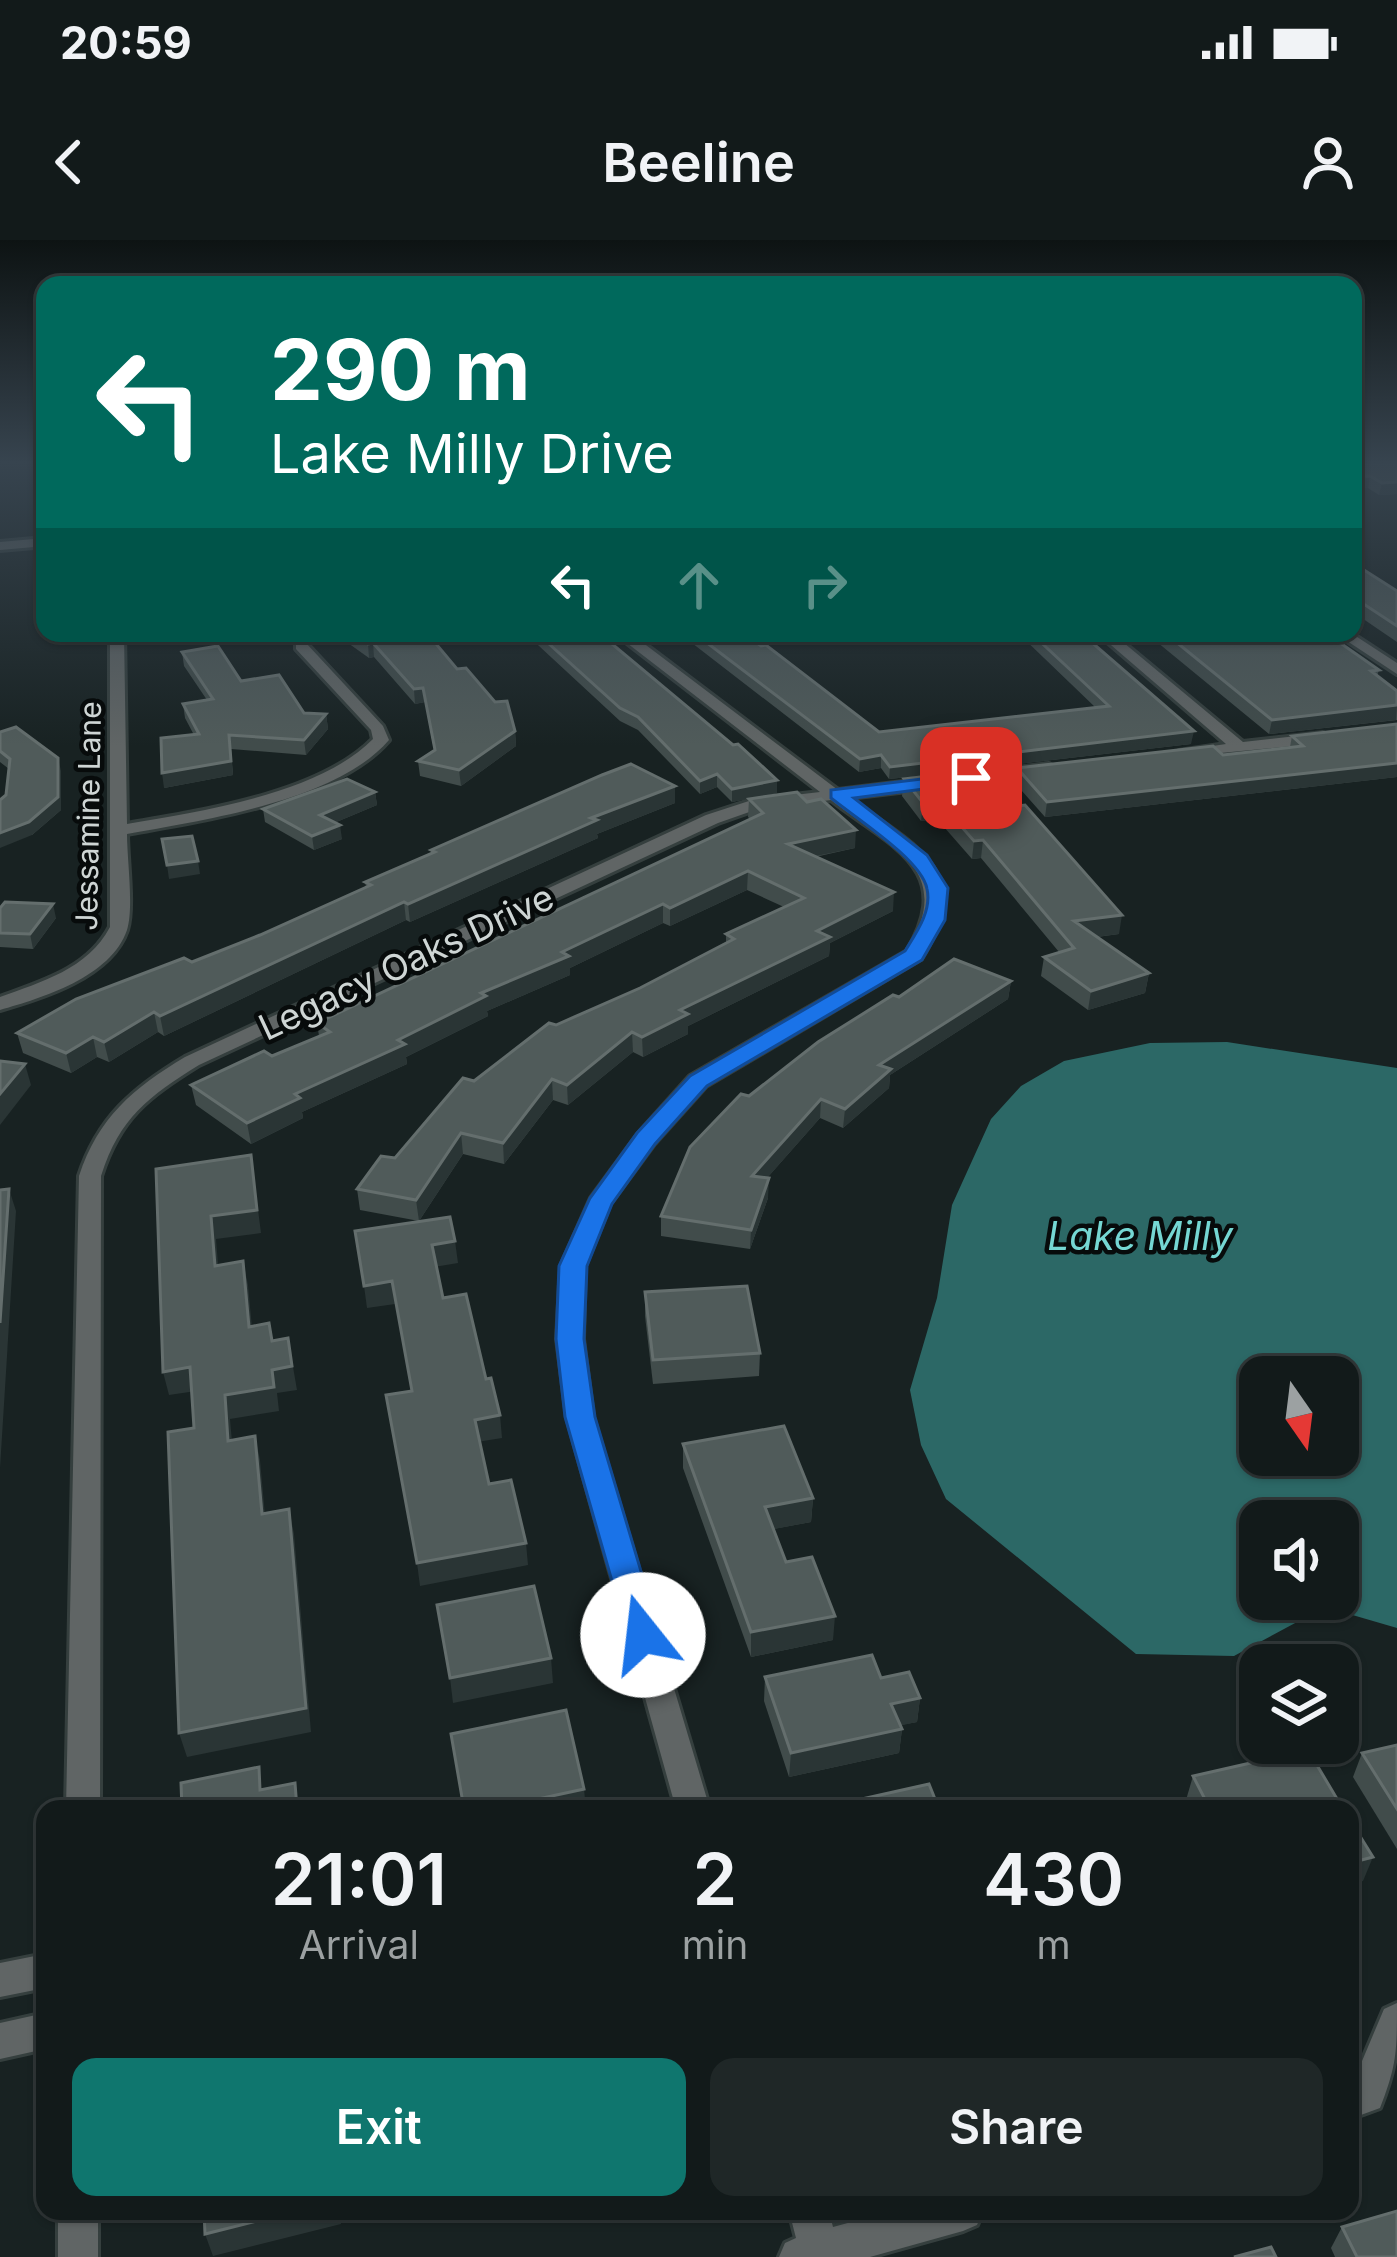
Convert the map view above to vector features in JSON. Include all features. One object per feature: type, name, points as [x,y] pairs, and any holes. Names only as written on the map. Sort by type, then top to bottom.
[{"type":"street","name":"Jessamine Lane","points":[[0,1004],[95,960],[112,946],[118,928],[117,642]]},
{"type":"street","points":[[633,642],[920,860],[938,888],[934,920],[914,955],[698,1081],[646,1138],[599,1203],[573,1266],[570,1339],[580,1417],[690,1800]]},
{"type":"street","points":[[1115,642],[1239,747]]},
{"type":"street","points":[[1355,642],[1397,670]]},
{"type":"street","points":[[121,830],[246,804],[350,766],[374,752],[381,740],[378,729],[301,646]]},
{"type":"street","points":[[1168,756],[1352,734]]},
{"type":"street","name":"Legacy Oaks Drive","points":[[83,1800],[90,1176],[100,1139],[115,1117],[145,1089],[192,1061],[712,819],[752,805],[1073,766]]},
{"type":"street","points":[[0,1980],[36,1973]]},
{"type":"street","points":[[1359,2097],[1367,2095],[1397,2021]]},
{"type":"street","points":[[0,2042],[36,2033]]},
{"type":"street","points":[[78,2220],[78,2257]]},
{"type":"street","points":[[808,2220],[810,2254],[931,2220]]},
{"type":"water","name":"Lake Milly","points":[[1227,1042],[1397,1068],[1397,1628],[1359,1617],[1359,1500],[1239,1500],[1239,1620],[1301,1620],[1256,1644],[1239,1644],[1234,1656],[1136,1654],[946,1499],[921,1445],[910,1390],[937,1298],[952,1205],[991,1119],[1021,1086],[1064,1061],[1150,1043]]},
{"type":"building","points":[[1362,569],[1397,591],[1397,626],[1362,603]]},
{"type":"building","points":[[365,642],[434,642],[457,669],[466,668],[495,702],[507,701],[515,731],[459,770],[418,761],[435,750],[423,688],[414,689],[373,643]]},
{"type":"building","points":[[547,642],[610,642],[777,780],[732,789],[717,774],[700,781],[638,717],[620,708]]},
{"type":"building","points":[[706,642],[766,645],[879,732],[1109,706],[1041,642],[1091,642],[1194,731],[1001,754],[991,742],[938,748],[948,760],[890,767],[881,755],[860,759]]},
{"type":"building","points":[[1176,642],[1339,642],[1379,670],[1371,671],[1397,691],[1397,705],[1272,720]]},
{"type":"building","points":[[218,646],[241,681],[279,675],[304,713],[326,714],[304,740],[229,735],[231,761],[162,773],[161,738],[199,734],[183,704],[213,699],[182,652]]},
{"type":"building","points":[[1397,724],[1397,763],[1047,802],[1017,768],[1213,746],[1223,755],[1303,746],[1292,736]]},
{"type":"building","points":[[16,727],[58,758],[58,797],[29,822],[0,833],[0,800],[6,795],[10,759],[0,751],[0,732]]},
{"type":"building","points":[[631,764],[675,786],[591,818],[597,820],[404,902],[160,1016],[154,1012],[104,1042],[93,1037],[66,1053],[17,1033],[76,999],[260,935],[371,885],[365,882],[435,852],[431,850]]},
{"type":"building","points":[[963,772],[994,809],[1025,805],[1122,915],[1074,921],[1149,973],[1091,991],[1044,957],[1074,948],[983,840],[974,841],[939,801],[923,803],[904,779]]},
{"type":"building","points":[[347,779],[375,792],[320,815],[340,825],[312,836],[263,809]]},
{"type":"building","points":[[797,792],[807,802],[821,799],[856,830],[788,844],[894,892],[817,931],[830,937],[680,1010],[688,1014],[642,1037],[632,1032],[567,1085],[552,1079],[503,1143],[461,1133],[416,1200],[357,1189],[381,1156],[395,1158],[463,1078],[474,1081],[549,1023],[556,1025],[640,988],[734,939],[726,934],[804,898],[748,871],[670,908],[663,904],[562,952],[569,956],[481,993],[486,996],[398,1040],[405,1044],[295,1094],[300,1098],[247,1123],[191,1085],[264,1051],[272,1056],[330,1032],[317,1023],[763,813],[749,799]]},
{"type":"building","points":[[192,836],[198,861],[167,865],[162,839]]},
{"type":"building","points":[[5,902],[53,904],[30,934],[0,933],[0,908]]},
{"type":"building","points":[[954,959],[1011,981],[879,1065],[891,1069],[845,1109],[821,1099],[752,1176],[769,1178],[751,1230],[661,1216],[690,1147],[741,1094],[749,1096],[818,1042],[893,995],[899,997]]},
{"type":"building","points":[[0,1061],[25,1064],[0,1094]]},
{"type":"building","points":[[251,1155],[257,1210],[211,1216],[215,1266],[243,1261],[249,1327],[269,1323],[272,1341],[288,1338],[292,1366],[272,1370],[274,1387],[225,1395],[228,1441],[255,1436],[262,1514],[289,1509],[306,1708],[179,1733],[168,1432],[194,1428],[190,1367],[163,1372],[156,1169]]},
{"type":"building","points":[[9,1189],[0,1323],[0,1190]]},
{"type":"building","points":[[450,1217],[455,1241],[432,1245],[443,1298],[466,1294],[486,1379],[491,1378],[500,1415],[475,1420],[489,1484],[511,1480],[526,1543],[417,1563],[386,1395],[412,1391],[392,1281],[364,1286],[355,1231]]},
{"type":"building","points":[[747,1286],[760,1353],[653,1360],[645,1292]]},
{"type":"building","points":[[784,1426],[813,1498],[765,1507],[786,1562],[812,1557],[835,1616],[751,1632],[683,1444]]},
{"type":"building","points":[[534,1586],[551,1658],[450,1678],[437,1605]]},
{"type":"building","points":[[872,1655],[881,1678],[909,1672],[920,1698],[891,1704],[902,1729],[791,1753],[765,1677]]},
{"type":"building","points":[[566,1710],[584,1789],[533,1800],[462,1800],[451,1734]]},
{"type":"building","points":[[1397,1745],[1397,1809],[1362,1753]]},
{"type":"building","points":[[1246,1764],[1316,1764],[1338,1800],[1205,1800],[1193,1776]]},
{"type":"building","points":[[259,1767],[260,1790],[295,1783],[296,1800],[182,1800],[181,1783]]},
{"type":"building","points":[[929,1784],[935,1800],[857,1800]]},
{"type":"building","points":[[1359,1834],[1373,1857],[1359,1861]]},
{"type":"building","points":[[1397,2211],[1397,2257],[1357,2257],[1342,2227]]},
{"type":"building","points":[[204,2220],[261,2220],[205,2234]]},
{"type":"building","points":[[1271,2247],[1276,2257],[1234,2257]]},
{"type":"route","points":[[643,1635],[580,1417],[570,1339],[573,1266],[599,1203],[646,1138],[698,1081],[914,955],[934,920],[938,888],[920,860],[837,794],[971,778]]}]
